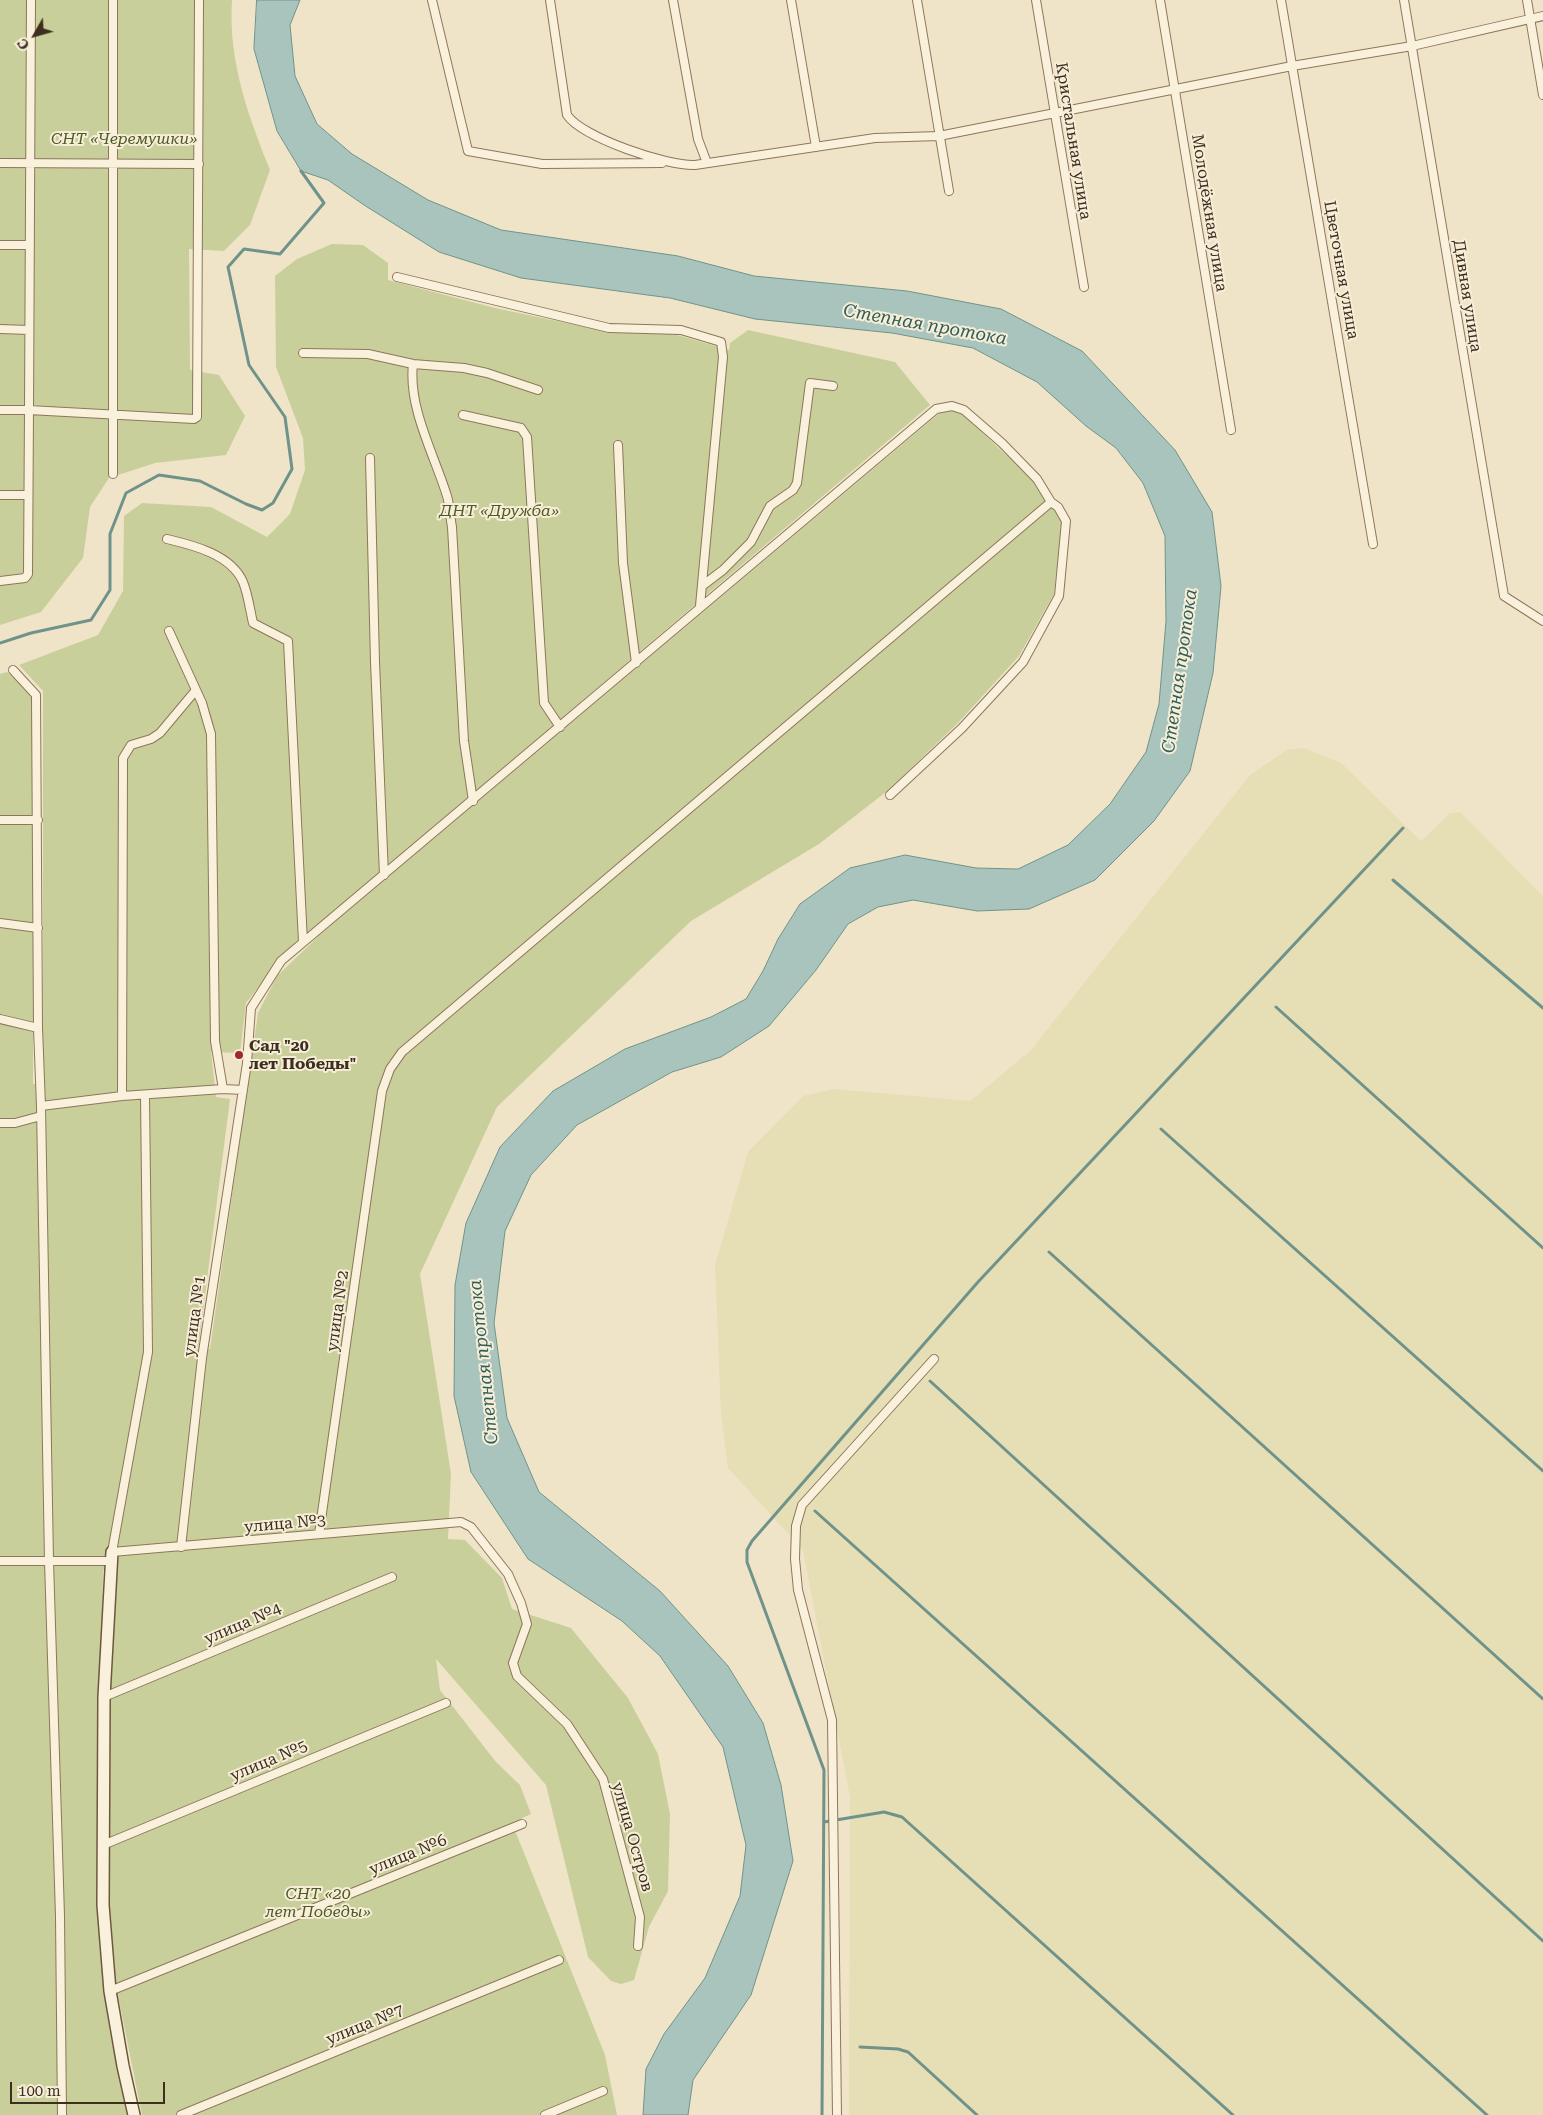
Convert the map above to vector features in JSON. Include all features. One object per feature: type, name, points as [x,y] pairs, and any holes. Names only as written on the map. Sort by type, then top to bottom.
[{"type":"street","points":[[0,581],[25,578],[28,574],[31,0]]},
{"type":"street","points":[[112,474],[113,0]]},
{"type":"street","points":[[0,410],[194,419],[197,417],[199,0]]},
{"type":"street","points":[[432,0],[468,151],[542,164],[669,163],[688,165],[875,138],[938,136],[1174,88],[1412,46],[1543,16]]},
{"type":"street","points":[[550,0],[567,115],[572,122],[612,142],[669,163]]},
{"type":"street","points":[[673,0],[698,139],[708,163]]},
{"type":"street","points":[[791,0],[816,147]]},
{"type":"street","points":[[917,0],[948,191]]},
{"type":"street","name":"Кристальная улица","points":[[1036,0],[1084,287]]},
{"type":"street","name":"Молодёжная улица","points":[[1160,0],[1231,430]]},
{"type":"street","name":"Цветочная улица","points":[[1281,0],[1374,544]]},
{"type":"street","name":"Дивная улица","points":[[1404,0],[1504,596],[1543,621]]},
{"type":"street","points":[[1527,0],[1543,95]]},
{"type":"street","points":[[0,163],[113,162],[199,164]]},
{"type":"street","points":[[0,245],[30,245]]},
{"type":"street","points":[[397,277],[609,328],[681,330],[721,342],[724,357],[700,606]]},
{"type":"street","points":[[0,329],[29,330]]},
{"type":"street","points":[[303,352],[368,354],[413,364],[487,373],[538,390]]},
{"type":"street","points":[[413,364],[412,377],[422,426],[448,498],[452,527],[464,741],[473,801]]},
{"type":"street","points":[[702,586],[723,570],[751,542],[770,506],[793,490],[797,483],[810,383],[833,386]]},
{"type":"street","name":"улица №1","points":[[182,1547],[202,1358],[243,1090],[251,1008],[281,961],[936,409],[952,406],[964,410],[1002,443],[1037,479],[1051,502],[1058,507],[1066,521],[1059,596],[1023,662],[962,728],[890,795]]},
{"type":"street","points":[[463,415],[521,428],[527,437],[544,703],[560,727]]},
{"type":"street","points":[[618,445],[623,563],[636,662]]},
{"type":"street","points":[[370,458],[375,662],[384,875]]},
{"type":"street","points":[[0,495],[28,495]]},
{"type":"street","name":"улица №2","points":[[319,1534],[382,1091],[390,1069],[402,1052],[1051,502]]},
{"type":"street","points":[[167,539],[198,547],[226,562],[242,580],[253,623],[288,641],[303,942]]},
{"type":"street","points":[[169,631],[196,690],[210,734],[215,1042],[223,1089]]},
{"type":"street","points":[[13,670],[36,695],[38,1028],[41,1106],[48,1560],[60,1916],[62,2115]]},
{"type":"street","points":[[122,1096],[123,758],[131,745],[151,739],[160,733],[196,690]]},
{"type":"street","points":[[0,820],[38,820]]},
{"type":"street","points":[[0,923],[38,928]]},
{"type":"street","points":[[0,1018],[38,1028]]},
{"type":"street","points":[[41,1106],[122,1096],[145,1096],[223,1089],[243,1090]]},
{"type":"street","points":[[134,2115],[123,2066],[110,1990],[103,1906],[104,1697],[111,1556],[148,1352],[145,1096]]},
{"type":"street","points":[[0,1123],[15,1124],[41,1116]]},
{"type":"street","points":[[837,2115],[832,1720],[798,1590],[795,1559],[796,1526],[802,1505],[934,1359]]},
{"type":"street","name":"улица №3","points":[[0,1561],[111,1556],[182,1547],[461,1522]]},
{"type":"street","name":"улица Остров","points":[[461,1522],[471,1527],[508,1574],[521,1602],[527,1624],[513,1663],[517,1676],[567,1724],[603,1779],[640,1917],[638,1946]]},
{"type":"street","name":"улица №4","points":[[104,1697],[392,1577]]},
{"type":"street","name":"улица №5","points":[[103,1845],[446,1703]]},
{"type":"street","name":"улица №6","points":[[110,1990],[522,1824]]},
{"type":"street","name":"улица №7","points":[[181,2115],[559,1960]]},
{"type":"street","points":[[544,2115],[603,2091]]},
{"type":"shaded area","points":[[1304,748],[1341,763],[1421,841],[1450,813],[1460,812],[1543,896],[1543,2115],[849,2115],[850,1797],[803,1550],[728,1468],[721,1415],[715,1265],[748,1152],[803,1096],[834,1089],[970,1101],[1030,1051],[1250,775],[1287,750]]},
{"type":"green space","name":"СНТ «Черемушки»","points":[[0,0],[232,0],[233,45],[236,66],[247,108],[270,170],[250,225],[224,251],[189,249],[190,370],[219,375],[245,416],[226,455],[155,463],[109,478],[90,507],[83,558],[41,612],[0,625]]},
{"type":"green space","points":[[332,244],[363,245],[388,263],[388,280],[495,308],[614,333],[674,334],[729,350],[730,343],[748,330],[895,362],[930,405],[283,955],[246,1003],[240,1053],[211,1052],[216,1097],[230,1099],[198,1350],[210,1349],[258,1013],[277,976],[325,930],[942,411],[958,410],[1034,481],[1062,521],[1054,594],[1019,656],[958,723],[886,792],[819,844],[691,921],[497,1107],[420,1274],[451,1474],[448,1539],[465,1540],[502,1578],[512,1609],[571,1628],[628,1698],[658,1754],[670,1814],[668,1891],[649,1927],[634,1980],[621,1984],[611,1981],[588,1957],[546,1785],[436,1659],[440,1690],[496,1762],[520,1785],[531,1814],[512,1823],[605,2055],[617,2115],[142,2115],[111,1961],[108,1877],[112,1575],[150,1355],[143,1356],[120,1503],[103,1572],[97,1902],[109,2027],[127,2115],[0,2115],[0,674],[7,672],[34,696],[33,1084],[43,1084],[43,691],[19,665],[98,635],[123,591],[124,516],[142,503],[211,507],[267,537],[290,514],[305,470],[303,438],[276,367],[275,276],[297,259]]},
{"type":"water","name":"Степная протока","points":[[257,0],[300,0],[290,25],[295,76],[317,124],[352,154],[428,200],[501,230],[678,256],[754,276],[907,291],[1001,309],[1082,351],[1175,450],[1212,512],[1221,586],[1213,673],[1190,771],[1154,821],[1095,880],[1029,909],[977,911],[913,900],[878,907],[848,924],[816,970],[769,1026],[721,1057],[672,1072],[577,1125],[531,1175],[505,1231],[494,1323],[507,1418],[539,1492],[660,1591],[728,1666],[763,1723],[781,1785],[793,1861],[751,1995],[693,2080],[688,2115],[643,2115],[646,2069],[664,2034],[705,1978],[740,1896],[746,1845],[723,1747],[660,1656],[622,1621],[528,1559],[471,1472],[454,1396],[455,1285],[466,1223],[500,1147],[553,1091],[625,1049],[711,1017],[746,999],[763,971],[778,939],[800,904],[850,868],[905,855],[976,868],[1018,869],[1068,845],[1110,804],[1146,752],[1159,704],[1166,621],[1165,536],[1143,483],[1116,448],[1086,426],[1037,382],[973,348],[892,333],[755,319],[670,298],[521,278],[439,252],[328,180],[301,171],[277,131],[254,49]]},
{"type":"waterway","points":[[0,643],[31,633],[91,620],[110,590],[110,534],[126,493],[159,475],[200,481],[262,510],[273,503],[292,469],[285,417],[249,365],[228,267],[244,249],[280,254],[324,203],[301,171]]},
{"type":"waterway","points":[[822,2115],[824,1770],[747,1562],[747,1550],[752,1541],[978,1282],[1403,828]]},
{"type":"waterway","points":[[1393,880],[1543,1008]]},
{"type":"waterway","points":[[1276,1007],[1543,1248]]},
{"type":"waterway","points":[[1161,1129],[1543,1471]]},
{"type":"waterway","points":[[1049,1252],[1543,1699]]},
{"type":"waterway","points":[[930,1381],[1543,1941]]},
{"type":"waterway","points":[[815,1511],[1487,2115]]},
{"type":"waterway","points":[[824,1822],[884,1812],[902,1817],[1233,2115]]},
{"type":"waterway","points":[[860,2047],[898,2049],[908,2052],[977,2115]]},
{"type":"place","name":"Сад \"20 лет Победы\"","points":[[239,1055]]},
{"type":"park label","name":"ДНТ «Дружба»","points":[[499,511]]},
{"type":"park label","name":"СНТ «20 лет Победы»","points":[[318,1903]]}]
